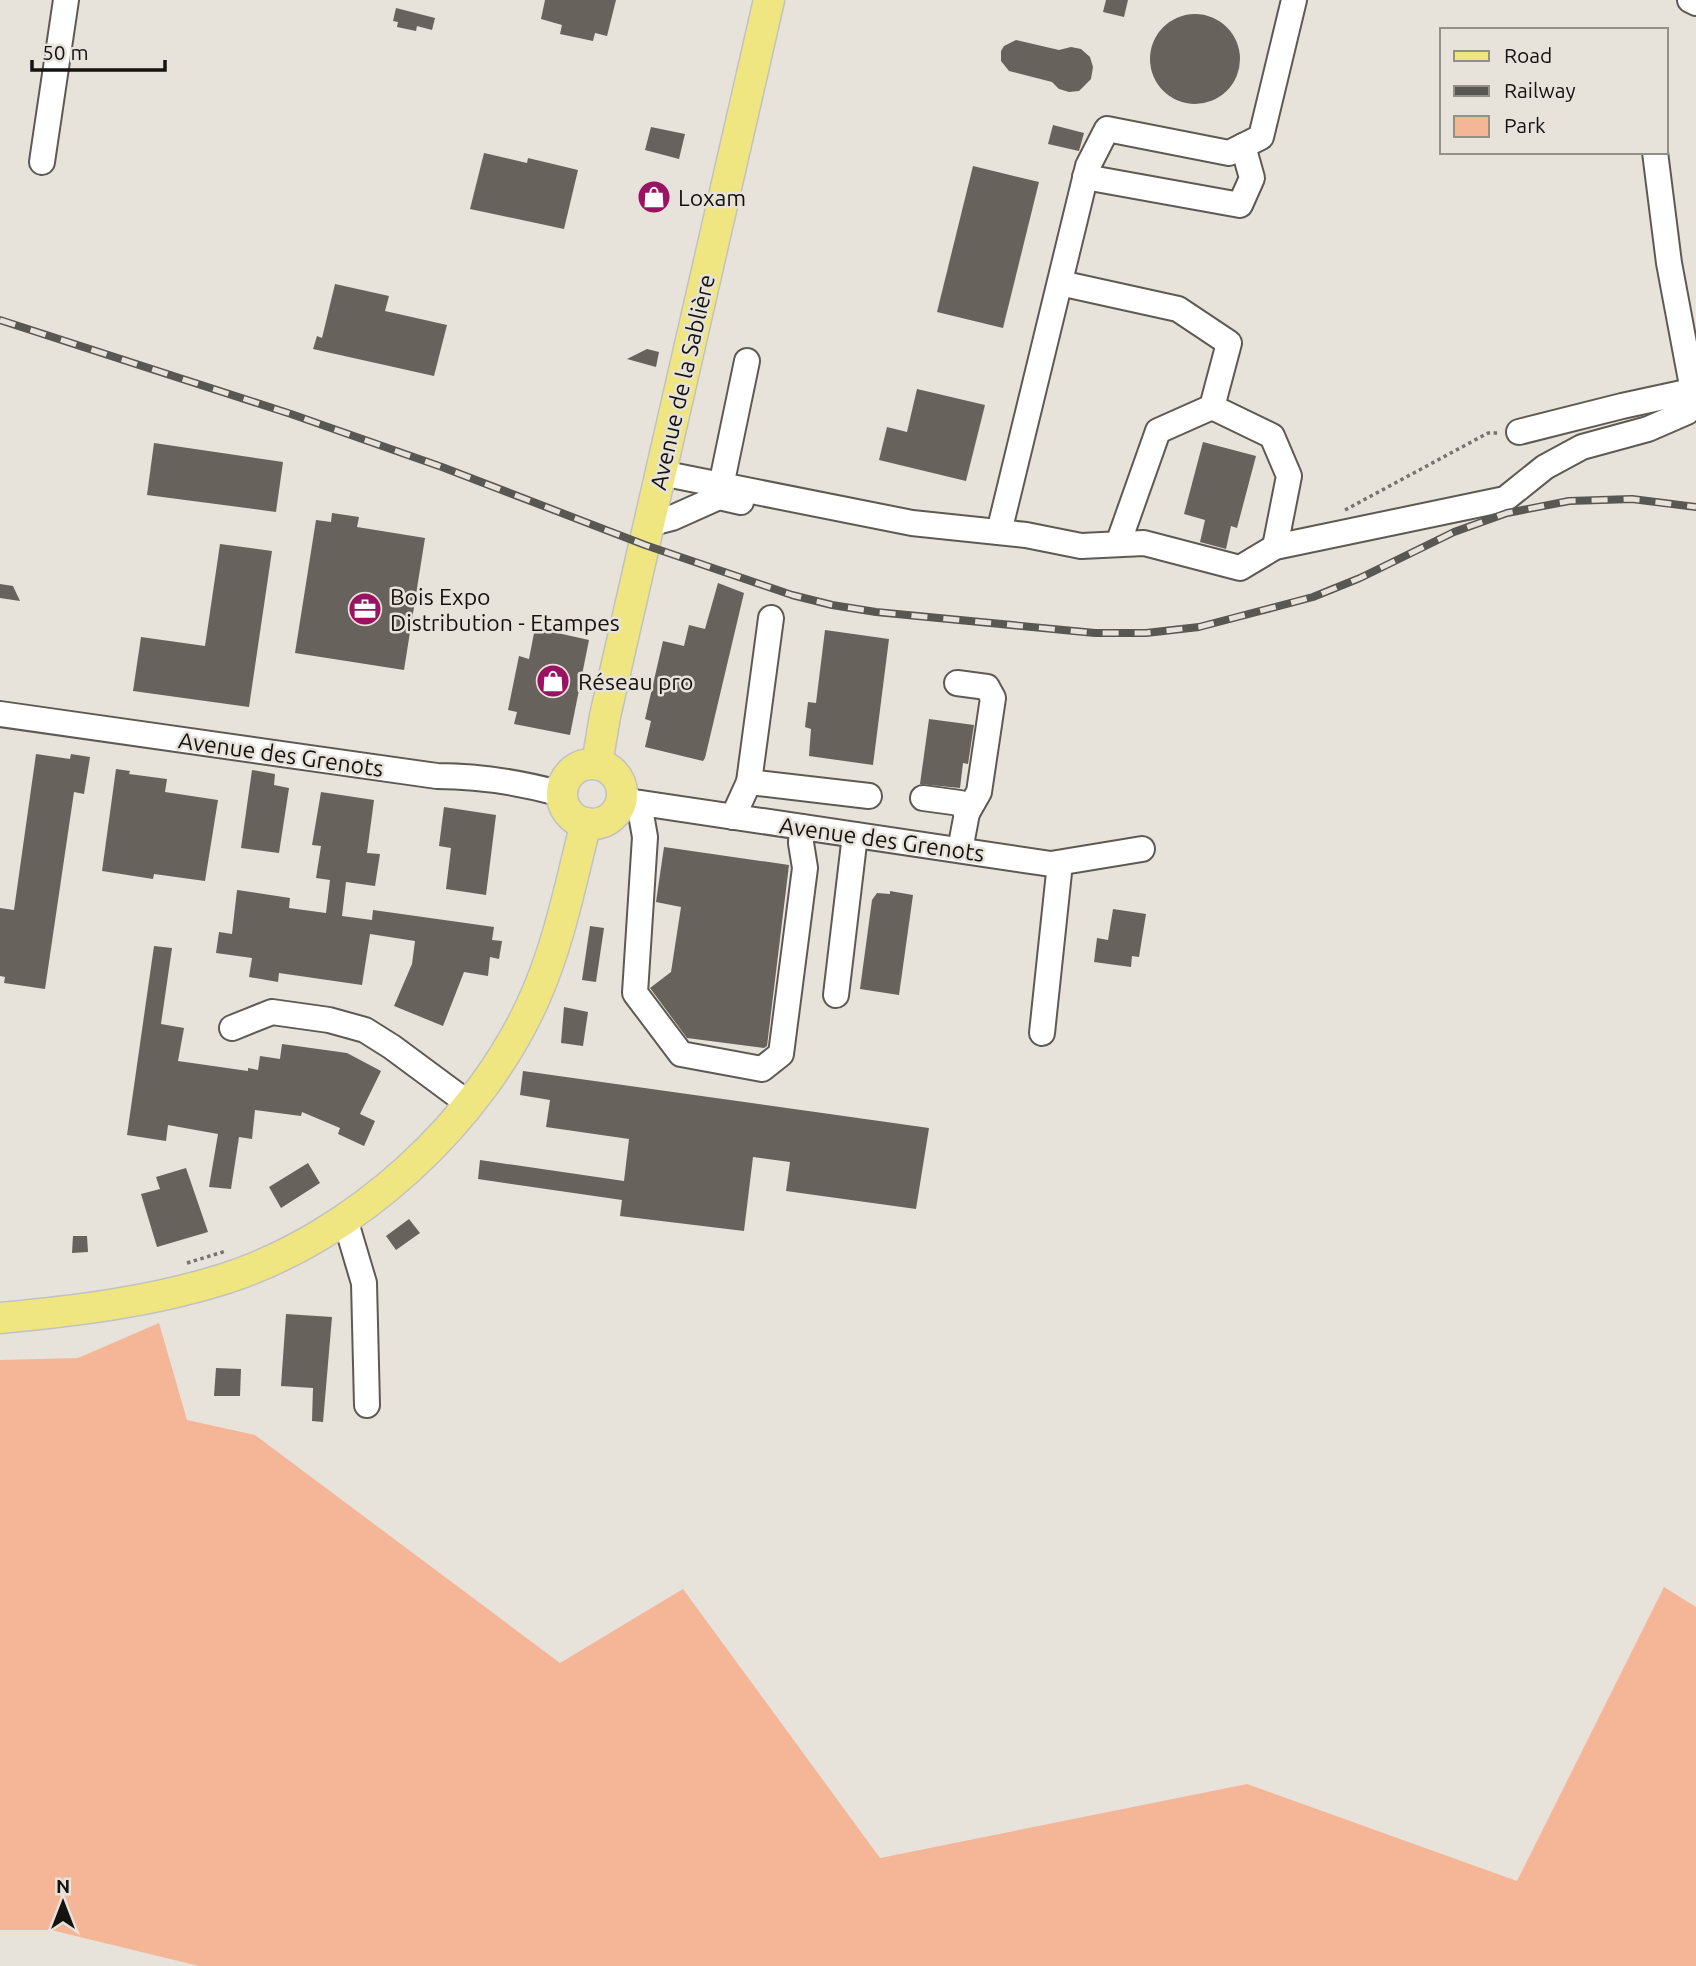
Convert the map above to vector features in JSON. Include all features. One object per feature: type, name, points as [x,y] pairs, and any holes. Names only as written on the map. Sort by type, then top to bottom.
[{"type":"main road","name":"Avenue de la Sablière","points":[[597,764],[605,716],[769,0]]},
{"type":"main road","points":[[586,764],[597,764],[607,768],[617,778],[630,801],[611,816],[596,823],[586,822],[571,815],[564,805],[562,794],[567,777],[575,769],[586,764]]},
{"type":"main road","points":[[0,1318],[57,1313],[140,1300],[224,1279],[274,1259],[345,1219],[391,1185],[427,1153],[469,1104],[504,1055],[536,996],[559,934],[586,822]]},
{"type":"street","points":[[42,162],[66,0]]},
{"type":"street","points":[[999,532],[1085,177],[1107,129],[1229,153],[1261,137],[1294,0]]},
{"type":"street","points":[[1690,0],[1696,3]]},
{"type":"street","points":[[1085,177],[1240,205],[1252,178],[1243,146]]},
{"type":"street","points":[[661,473],[912,523],[1026,535],[1081,546],[1144,543],[1240,568],[1275,547],[1505,499],[1545,467],[1581,447],[1648,429],[1687,412],[1695,391],[1669,263],[1655,154]]},
{"type":"street","points":[[1060,283],[1178,309],[1229,343],[1212,407]]},
{"type":"street","points":[[721,486],[747,361]]},
{"type":"street","points":[[1519,432],[1695,391]]},
{"type":"street","points":[[1118,544],[1158,431],[1212,407],[1272,436],[1289,476],[1275,547]]},
{"type":"street","points":[[649,524],[672,518],[719,497],[841,522],[912,523]]},
{"type":"street","points":[[733,817],[749,782],[771,618]]},
{"type":"street","points":[[957,683],[986,687],[993,698],[979,792],[967,813],[960,850]]},
{"type":"street","name":"Avenue des Grenots","points":[[0,714],[437,776],[460,776],[562,794]]},
{"type":"street","points":[[749,782],[869,796]]},
{"type":"street","points":[[923,798],[960,803],[967,813]]},
{"type":"street","points":[[630,801],[645,837],[635,993],[681,1054],[762,1069],[781,1054],[805,868],[801,843],[802,827]]},
{"type":"street","name":"Avenue des Grenots","points":[[630,801],[1060,863],[1142,849]]},
{"type":"street","points":[[836,995],[855,835]]},
{"type":"street","points":[[1042,1033],[1060,863]]},
{"type":"street","points":[[232,1028],[272,1012],[329,1020],[365,1030],[469,1104]]},
{"type":"street","points":[[345,1219],[364,1283],[367,1405]]},
{"type":"path","points":[[1334,515],[1488,433],[1519,432]]},
{"type":"path","points":[[186,1264],[235,1248]]},
{"type":"green space","points":[[159,1323],[187,1420],[255,1435],[560,1663],[683,1589],[880,1858],[1247,1784],[1517,1881],[1664,1587],[1696,1607],[1696,1966],[199,1966],[51,1930],[0,1930],[0,1360],[78,1358]]},
{"type":"building","points":[[545,0],[616,0],[607,36],[595,33],[593,41],[560,34],[562,25],[541,19]]},
{"type":"building","points":[[1106,0],[1128,0],[1124,17],[1103,12]]},
{"type":"building","points":[[396,8],[435,18],[432,30],[417,26],[416,31],[397,27],[398,22],[393,21]]},
{"type":"building","points":[[1195,14],[1212,18],[1227,27],[1236,42],[1240,59],[1236,76],[1227,91],[1212,100],[1195,104],[1178,100],[1163,91],[1154,76],[1150,59],[1154,42],[1163,27],[1178,18]]},
{"type":"building","points":[[1016,40],[1059,50],[1071,47],[1081,49],[1090,57],[1093,67],[1091,79],[1079,91],[1069,92],[1059,89],[1052,82],[1009,71],[1001,61],[1001,51],[1004,46]]},
{"type":"building","points":[[1053,125],[1084,133],[1079,151],[1048,144]]},
{"type":"building","points":[[651,127],[685,134],[679,159],[645,150]]},
{"type":"building","points":[[484,153],[527,163],[528,158],[578,170],[564,229],[470,209]]},
{"type":"building","points":[[973,166],[1039,182],[1003,328],[937,312]]},
{"type":"building","points":[[335,284],[389,296],[385,311],[447,325],[434,376],[313,349],[317,336],[322,338]]},
{"type":"building","points":[[647,349],[659,352],[656,367],[627,359]]},
{"type":"building","points":[[917,389],[985,405],[966,481],[879,460],[887,427],[907,432]]},
{"type":"building","points":[[1203,442],[1256,456],[1237,528],[1231,526],[1226,549],[1200,542],[1205,520],[1184,514]]},
{"type":"building","points":[[154,443],[283,462],[276,512],[147,495]]},
{"type":"building","points":[[332,513],[359,517],[357,527],[425,538],[404,670],[295,653],[316,520],[331,522]]},
{"type":"building","points":[[220,544],[272,551],[249,707],[133,691],[141,637],[205,646]]},
{"type":"building","points":[[718,583],[744,593],[705,758],[703,761],[645,747],[651,721],[645,719],[663,641],[684,646],[689,625],[705,629]]},
{"type":"building","points":[[0,584],[13,586],[20,601],[0,598]]},
{"type":"building","points":[[535,628],[589,640],[570,735],[514,724],[517,712],[508,710],[519,656],[529,659]]},
{"type":"building","points":[[825,630],[889,639],[873,765],[809,756],[811,729],[805,727],[808,702],[816,703]]},
{"type":"building","points":[[929,719],[974,725],[968,764],[963,763],[960,788],[920,784]]},
{"type":"building","points":[[36,754],[70,759],[71,754],[90,757],[84,794],[74,792],[45,989],[4,983],[5,977],[0,976],[0,908],[14,910]]},
{"type":"building","points":[[116,769],[130,771],[129,774],[167,779],[165,792],[218,800],[205,881],[154,874],[153,879],[102,871]]},
{"type":"building","points":[[252,770],[275,774],[274,785],[289,788],[279,853],[241,848]]},
{"type":"building","points":[[321,792],[374,800],[367,853],[380,854],[375,886],[346,882],[342,916],[372,920],[373,910],[494,927],[492,940],[502,941],[499,959],[490,957],[488,976],[464,972],[443,1026],[394,1006],[412,964],[415,941],[370,934],[362,985],[279,973],[278,982],[249,977],[252,958],[216,953],[219,932],[232,934],[237,890],[290,898],[289,908],[326,913],[330,880],[316,878],[321,846],[312,845]]},
{"type":"building","points":[[444,807],[496,815],[486,895],[446,889],[451,848],[439,846]]},
{"type":"building","points":[[664,847],[789,865],[767,1046],[764,1048],[687,1038],[650,988],[671,972],[681,907],[656,902]]},
{"type":"building","points":[[890,891],[913,895],[899,995],[860,989],[872,900],[877,893],[890,894]]},
{"type":"building","points":[[1113,909],[1146,914],[1139,957],[1132,956],[1131,967],[1094,962],[1097,938],[1108,940]]},
{"type":"building","points":[[590,926],[604,928],[596,982],[582,980]]},
{"type":"building","points":[[154,946],[172,948],[161,1024],[184,1028],[178,1061],[248,1071],[248,1068],[258,1070],[260,1056],[280,1059],[282,1044],[347,1053],[381,1071],[360,1114],[375,1121],[364,1146],[338,1134],[340,1128],[302,1112],[301,1116],[255,1110],[252,1139],[239,1137],[231,1189],[209,1187],[218,1134],[168,1125],[166,1141],[127,1135]]},
{"type":"building","points":[[564,1007],[588,1012],[583,1046],[561,1043]]},
{"type":"building","points":[[523,1071],[929,1128],[916,1209],[786,1191],[790,1162],[753,1157],[744,1231],[620,1216],[622,1200],[478,1179],[480,1160],[624,1181],[629,1139],[546,1127],[550,1100],[520,1095]]},
{"type":"building","points":[[308,1163],[320,1183],[281,1208],[269,1187]]},
{"type":"building","points":[[186,1168],[208,1232],[157,1247],[141,1194],[160,1189],[156,1177]]},
{"type":"building","points":[[409,1219],[420,1233],[396,1250],[386,1236]]},
{"type":"building","points":[[73,1236],[87,1236],[88,1252],[72,1253]]},
{"type":"building","points":[[286,1314],[332,1317],[323,1422],[312,1421],[313,1388],[281,1386]]},
{"type":"building","points":[[216,1368],[241,1369],[240,1396],[214,1396]]},
{"type":"railway","points":[[0,320],[291,414],[442,467],[645,545],[792,595],[876,612],[1095,633],[1146,633],[1199,627],[1313,597],[1360,578],[1454,532],[1507,513],[1569,501],[1632,499],[1696,507]]},
{"type":"place","name":"Loxam","points":[[654,197]]},
{"type":"place","name":"Bois Expo Distribution - Etampes","points":[[365,609]]},
{"type":"place","name":"Réseau pro","points":[[553,681]]}]
